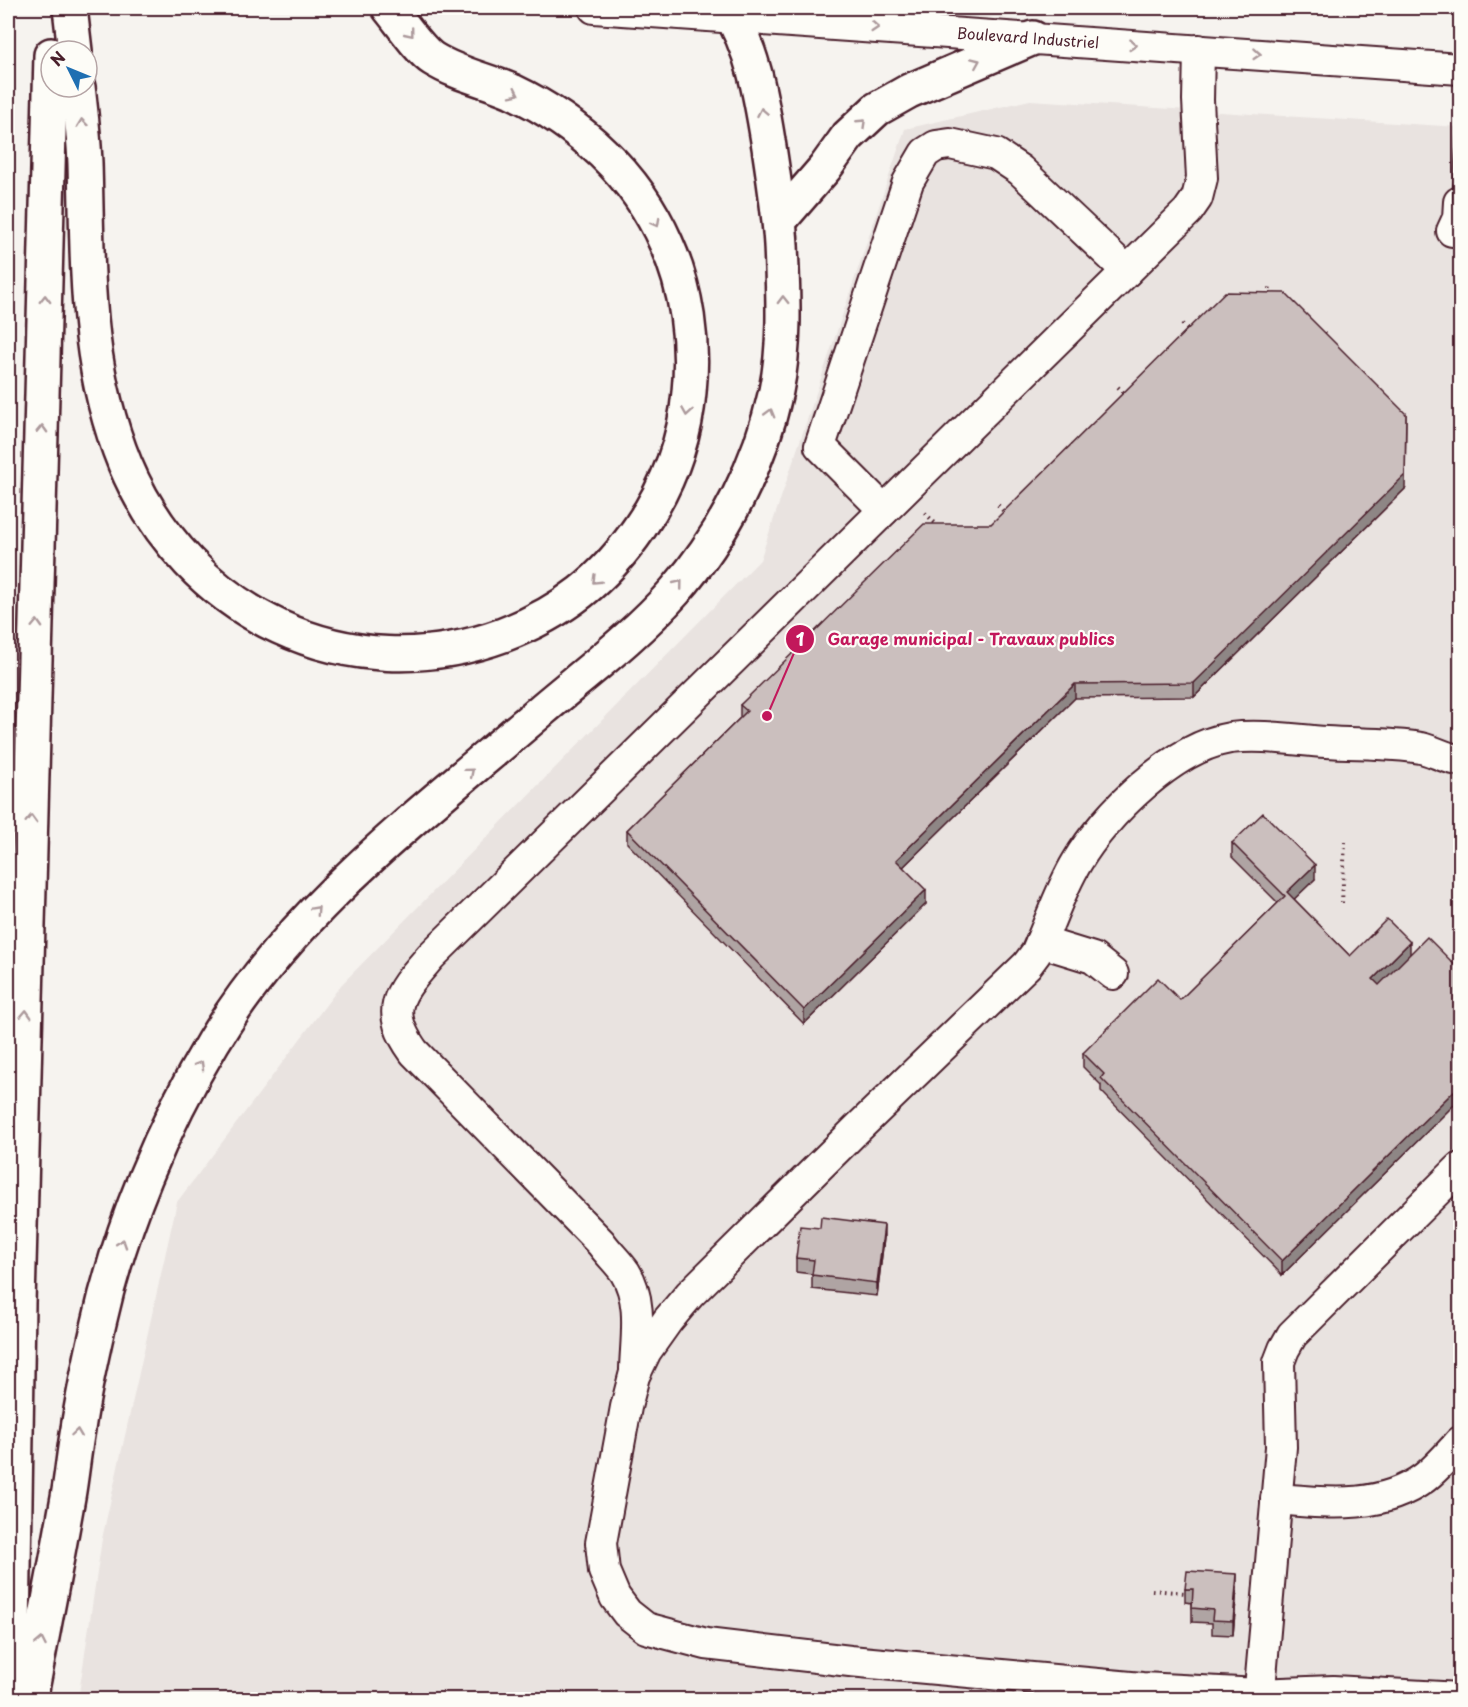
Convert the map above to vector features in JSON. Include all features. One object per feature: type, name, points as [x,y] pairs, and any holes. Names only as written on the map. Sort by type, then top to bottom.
[{"type":"main road","points":[[79,99],[85,158],[88,307],[98,373],[107,410],[125,463],[156,524],[191,567],[214,586],[267,622],[295,634],[326,644],[396,654],[464,647],[547,616],[591,585],[631,541],[661,493],[681,440],[690,387],[689,329],[677,272],[668,245],[654,217],[621,170],[581,134],[537,104],[430,58],[389,8]]},
{"type":"main road","points":[[30,1700],[70,1491],[78,1424],[99,1320],[128,1224],[168,1127],[191,1081],[242,997],[276,954],[327,898],[425,809],[639,627],[675,591],[732,508],[750,470],[776,390],[781,358],[783,322],[780,220],[755,76],[749,52],[730,13]]},
{"type":"main road","points":[[12,1700],[18,1303],[60,32]]},
{"type":"main road","points":[[780,220],[825,168],[848,136],[877,109],[909,91],[1033,38]]},
{"type":"street","name":"Boulevard Industriel","points":[[594,8],[730,13],[1461,69]]},
{"type":"street","points":[[679,1307],[649,1303],[634,1290],[624,1272],[601,1244],[414,1052],[402,1037],[396,1018],[398,1000],[406,984],[431,956],[1188,211],[1197,198],[1202,178],[1198,100],[1199,50]]},
{"type":"street","points":[[884,510],[820,446],[908,182],[925,153],[936,146],[950,144],[996,154],[1020,170],[1127,271]]},
{"type":"street","points":[[1452,231],[1458,219],[1459,202]]},
{"type":"street","points":[[1445,1698],[1333,1691],[1265,1698],[850,1661],[706,1644],[646,1628],[627,1613],[615,1597],[604,1571],[601,1543],[626,1407],[634,1376],[646,1351],[679,1307],[851,1135],[1027,965],[1036,953],[1076,863],[1105,822],[1131,796],[1178,760],[1203,747],[1230,738],[1423,748],[1450,759],[1461,760]]},
{"type":"street","points":[[1041,942],[1093,958],[1113,974]]},
{"type":"street","points":[[1265,1698],[1281,1447],[1280,1362],[1284,1349],[1292,1335],[1461,1168]]},
{"type":"street","points":[[634,1290],[637,1317],[634,1376]]},
{"type":"street","points":[[1276,1499],[1349,1503],[1388,1496],[1424,1477],[1461,1442]]},
{"type":"path","points":[[1269,296],[1270,284]]},
{"type":"path","points":[[1182,324],[1194,336]]},
{"type":"path","points":[[1118,387],[1131,400]]},
{"type":"path","points":[[917,505],[942,530]]},
{"type":"path","points":[[998,505],[1010,519]]},
{"type":"path","points":[[1342,903],[1346,842]]},
{"type":"path","points":[[1152,1590],[1186,1593]]},
{"type":"shaded area","points":[[1030,100],[1460,127],[1460,1699],[78,1700],[102,1539],[177,1202],[341,985],[760,560],[905,129]]},
{"type":"building","points":[[1457,130],[1461,130],[1461,188],[1453,188]]},
{"type":"building","points":[[1225,292],[1285,293],[1406,414],[1405,475],[1194,683],[1075,684],[896,860],[926,890],[804,1010],[627,830],[747,711],[740,705],[924,524],[991,524]]},
{"type":"building","points":[[1263,813],[1315,865],[1287,892],[1350,956],[1387,919],[1410,942],[1373,979],[1379,985],[1427,937],[1461,971],[1461,1084],[1282,1261],[1101,1078],[1104,1074],[1083,1053],[1158,978],[1180,1000],[1285,896],[1232,843]]},
{"type":"building","points":[[821,1217],[884,1225],[877,1283],[812,1275],[814,1260],[796,1258],[800,1226],[820,1228]]},
{"type":"building","points":[[1187,1571],[1237,1574],[1233,1621],[1212,1620],[1213,1610],[1192,1608],[1193,1589],[1185,1589]]},
{"type":"place","name":"Garage municipal - Travaux publics","points":[[767,716]]}]
